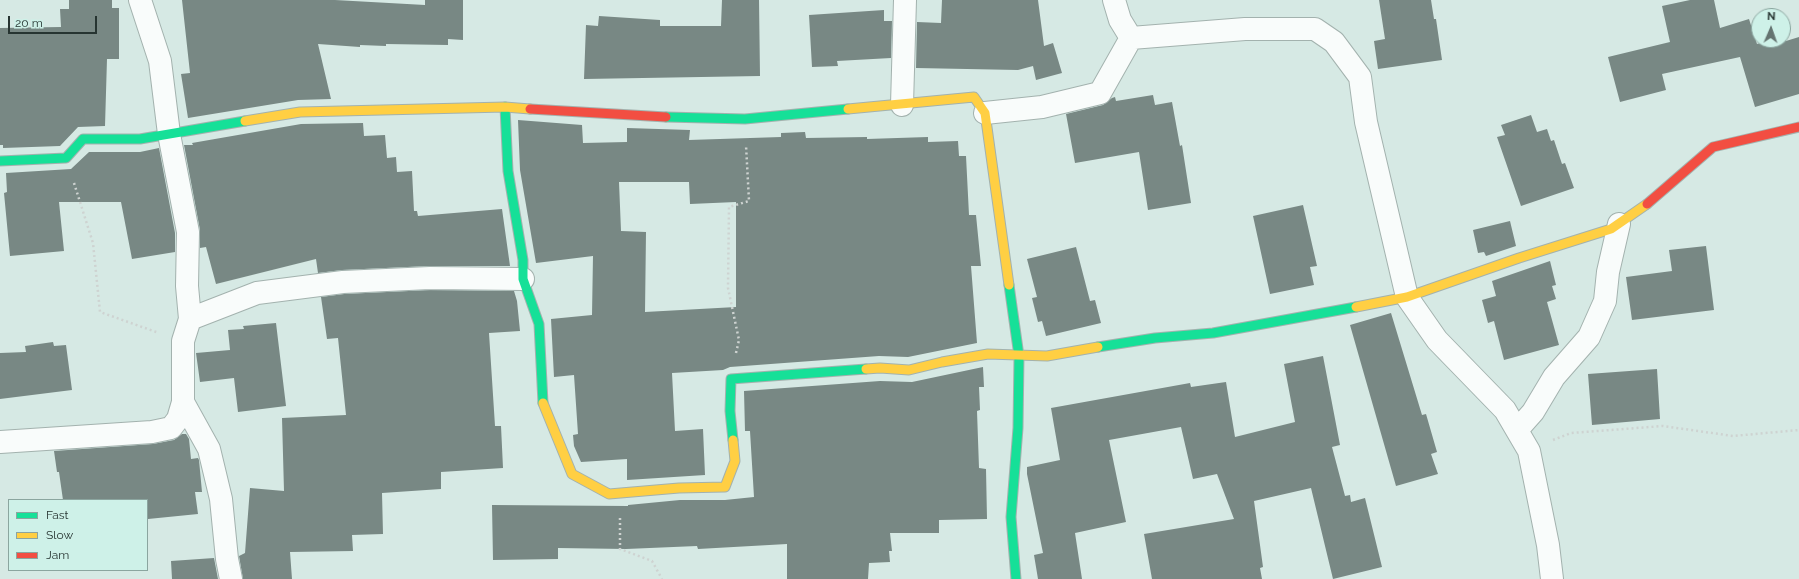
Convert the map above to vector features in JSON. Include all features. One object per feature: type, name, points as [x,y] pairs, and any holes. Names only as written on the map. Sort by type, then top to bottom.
[{"type":"street","points":[[0,442],[152,432],[171,428],[178,419],[183,402],[183,341],[190,319],[187,286],[188,232],[170,134],[160,62],[140,0]]},
{"type":"street","points":[[902,105],[905,0]]},
{"type":"street","points":[[1114,0],[1120,20],[1131,38]]},
{"type":"street","points":[[1131,38],[1245,29],[1315,29],[1334,42],[1360,77],[1366,122],[1407,297],[1437,340],[1505,410],[1529,451],[1548,545],[1552,579]]},
{"type":"street","points":[[985,113],[1042,107],[1100,93],[1131,38]]},
{"type":"street","points":[[0,161],[66,158],[84,139],[140,139],[300,112],[505,107],[656,117],[745,119],[974,97],[985,113],[1019,356],[1018,428],[1011,517],[1016,579]]},
{"type":"street","points":[[505,107],[508,171],[523,260],[523,279],[539,324],[543,406],[572,474],[609,494],[679,488],[725,487],[735,461],[730,411],[731,379],[880,368],[909,370],[942,362],[988,354],[1047,356],[1155,338],[1213,333],[1407,297],[1519,258],[1611,229],[1646,205],[1713,147],[1799,127]]},
{"type":"street","points":[[1517,430],[1533,412],[1554,377],[1589,337],[1605,301],[1608,272],[1619,224]]},
{"type":"street","points":[[190,319],[257,292],[343,282],[430,278],[523,279]]},
{"type":"street","points":[[183,402],[209,448],[221,499],[227,559],[231,579]]},
{"type":"path","points":[[731,379],[739,340],[728,288],[729,208],[749,201],[745,119]]},
{"type":"path","points":[[66,158],[93,243],[100,312],[183,341]]},
{"type":"path","points":[[1529,451],[1571,433],[1663,426],[1733,436],[1799,430]]},
{"type":"path","points":[[621,493],[620,549],[652,561],[662,579]]},
{"type":"building","points":[[69,0],[112,0],[112,8],[119,8],[119,59],[107,59],[105,126],[78,127],[60,146],[3,148],[3,145],[0,145],[0,28],[61,27],[60,9],[69,9]]},
{"type":"building","points":[[182,0],[335,0],[425,5],[425,0],[463,0],[463,40],[448,39],[448,45],[386,44],[386,46],[360,45],[360,47],[318,44],[331,99],[298,100],[188,118],[181,74],[190,73]]},
{"type":"building","points":[[722,0],[759,0],[760,76],[584,79],[586,25],[598,26],[599,16],[660,20],[660,26],[721,26]]},
{"type":"building","points":[[942,0],[1038,0],[1044,46],[1053,43],[1062,73],[1036,80],[1033,66],[1018,70],[916,68],[917,22],[941,23]]},
{"type":"building","points":[[1379,0],[1431,0],[1434,19],[1436,19],[1442,60],[1378,69],[1374,41],[1385,39]]},
{"type":"building","points":[[1690,0],[1714,0],[1720,28],[1749,19],[1751,25],[1751,48],[1791,48],[1791,39],[1799,37],[1799,94],[1755,107],[1740,57],[1662,74],[1666,90],[1620,102],[1608,57],[1670,42],[1662,6]]},
{"type":"building","points":[[884,10],[884,21],[892,21],[891,58],[837,61],[838,66],[812,67],[809,15]]},
{"type":"building","points":[[1153,95],[1155,105],[1172,102],[1180,146],[1182,145],[1191,203],[1148,210],[1139,152],[1075,163],[1066,114],[1103,105],[1115,97],[1116,101]]},
{"type":"building","points":[[1531,115],[1537,132],[1547,129],[1551,141],[1554,140],[1562,164],[1565,163],[1574,188],[1521,206],[1497,137],[1505,135],[1501,125]]},
{"type":"building","points":[[518,120],[582,125],[583,143],[627,142],[627,128],[690,130],[689,140],[781,137],[781,133],[805,132],[806,138],[867,137],[867,139],[928,137],[928,142],[958,141],[959,156],[966,156],[969,215],[976,215],[981,266],[971,266],[977,343],[908,357],[879,356],[730,367],[723,370],[672,373],[675,431],[703,429],[705,475],[627,480],[627,459],[581,462],[574,446],[573,435],[578,434],[574,375],[554,377],[551,319],[592,315],[593,256],[536,263],[520,170]],"holes":[[[619,182],[689,182],[690,204],[736,202],[736,307],[645,312],[646,232],[621,231]]]},
{"type":"building","points":[[363,123],[364,136],[385,135],[387,158],[396,157],[397,172],[412,171],[414,211],[417,211],[418,216],[502,209],[510,266],[429,266],[342,270],[318,273],[316,259],[216,284],[206,247],[200,248],[200,230],[184,145],[193,145],[192,143],[301,124]]},
{"type":"building","points":[[159,148],[175,233],[175,252],[132,259],[121,202],[59,202],[64,251],[10,256],[4,193],[7,192],[6,173],[71,169],[89,152],[140,152]]},
{"type":"building","points":[[1303,205],[1317,266],[1310,267],[1314,285],[1270,294],[1253,216]]},
{"type":"building","points":[[1510,221],[1516,246],[1486,256],[1484,252],[1478,253],[1473,230]]},
{"type":"building","points":[[1706,246],[1714,310],[1632,320],[1626,277],[1672,271],[1669,250]]},
{"type":"building","points":[[1076,247],[1090,301],[1095,300],[1101,323],[1046,336],[1042,321],[1038,322],[1032,298],[1037,297],[1027,259]]},
{"type":"building","points":[[1550,261],[1556,285],[1552,286],[1556,299],[1547,302],[1559,345],[1504,360],[1494,321],[1488,323],[1482,300],[1496,296],[1492,281]]},
{"type":"building","points":[[430,290],[514,291],[517,301],[520,331],[489,333],[495,426],[501,426],[503,468],[441,472],[441,489],[382,493],[383,534],[352,535],[353,551],[290,552],[292,579],[243,579],[239,556],[245,553],[250,488],[284,491],[282,418],[346,415],[338,338],[327,339],[321,297],[344,294]]},
{"type":"building","points":[[1391,313],[1422,415],[1426,414],[1437,452],[1431,454],[1438,474],[1396,486],[1350,325]]},
{"type":"building","points":[[276,323],[286,406],[238,412],[234,378],[200,382],[196,353],[230,350],[228,330],[244,329],[243,326]]},
{"type":"building","points":[[53,342],[54,346],[66,345],[72,390],[0,399],[0,353],[26,352],[25,346]]},
{"type":"building","points":[[1323,356],[1340,445],[1332,447],[1345,496],[1350,495],[1351,502],[1365,498],[1382,567],[1333,579],[1311,488],[1254,501],[1263,567],[1260,568],[1262,579],[1152,579],[1144,534],[1234,519],[1217,474],[1193,479],[1181,427],[1109,440],[1126,522],[1075,533],[1082,579],[1038,579],[1034,555],[1043,553],[1027,474],[1027,467],[1060,460],[1051,408],[1190,383],[1191,387],[1226,382],[1235,437],[1295,422],[1284,364]]},
{"type":"building","points":[[983,367],[984,387],[979,387],[980,410],[977,411],[979,468],[986,469],[987,519],[939,520],[939,533],[890,533],[892,551],[889,551],[890,562],[869,563],[868,579],[787,579],[787,544],[698,549],[697,546],[626,549],[558,548],[558,559],[493,560],[492,505],[628,506],[680,500],[725,500],[754,497],[750,431],[745,431],[744,391],[880,381],[912,382]]},
{"type":"building","points":[[1657,369],[1660,419],[1592,425],[1588,374]]},
{"type":"building","points":[[182,434],[186,434],[189,439],[191,459],[198,458],[199,460],[202,492],[195,492],[198,514],[148,519],[148,499],[63,499],[54,451],[153,444],[174,440]]},
{"type":"building","points":[[214,558],[218,579],[172,579],[171,561]]},
{"type":"traffic: fast","points":[[505,107],[508,171],[523,260],[523,279],[539,324],[543,403]]},
{"type":"traffic: fast","points":[[666,117],[745,119],[848,109]]},
{"type":"traffic: fast","points":[[0,161],[66,158],[83,139],[140,139],[245,121]]},
{"type":"traffic: fast","points":[[1009,285],[1019,356],[1018,428],[1011,517],[1016,579]]},
{"type":"traffic: fast","points":[[1098,347],[1155,338],[1213,333],[1356,307]]},
{"type":"traffic: fast","points":[[733,440],[730,411],[731,379],[866,369]]},
{"type":"traffic: slow","points":[[848,109],[974,97],[985,113],[1009,285]]},
{"type":"traffic: slow","points":[[245,121],[300,112],[505,107],[530,109]]},
{"type":"traffic: slow","points":[[1356,307],[1407,297],[1519,258],[1611,229],[1647,204]]},
{"type":"traffic: slow","points":[[866,369],[880,368],[909,370],[942,362],[988,354],[1047,356],[1098,347]]},
{"type":"traffic: slow","points":[[543,403],[572,474],[609,494],[679,488],[725,487],[735,461],[733,440]]},
{"type":"traffic: jam","points":[[530,109],[666,117]]},
{"type":"traffic: jam","points":[[1647,204],[1713,147],[1799,127]]}]
